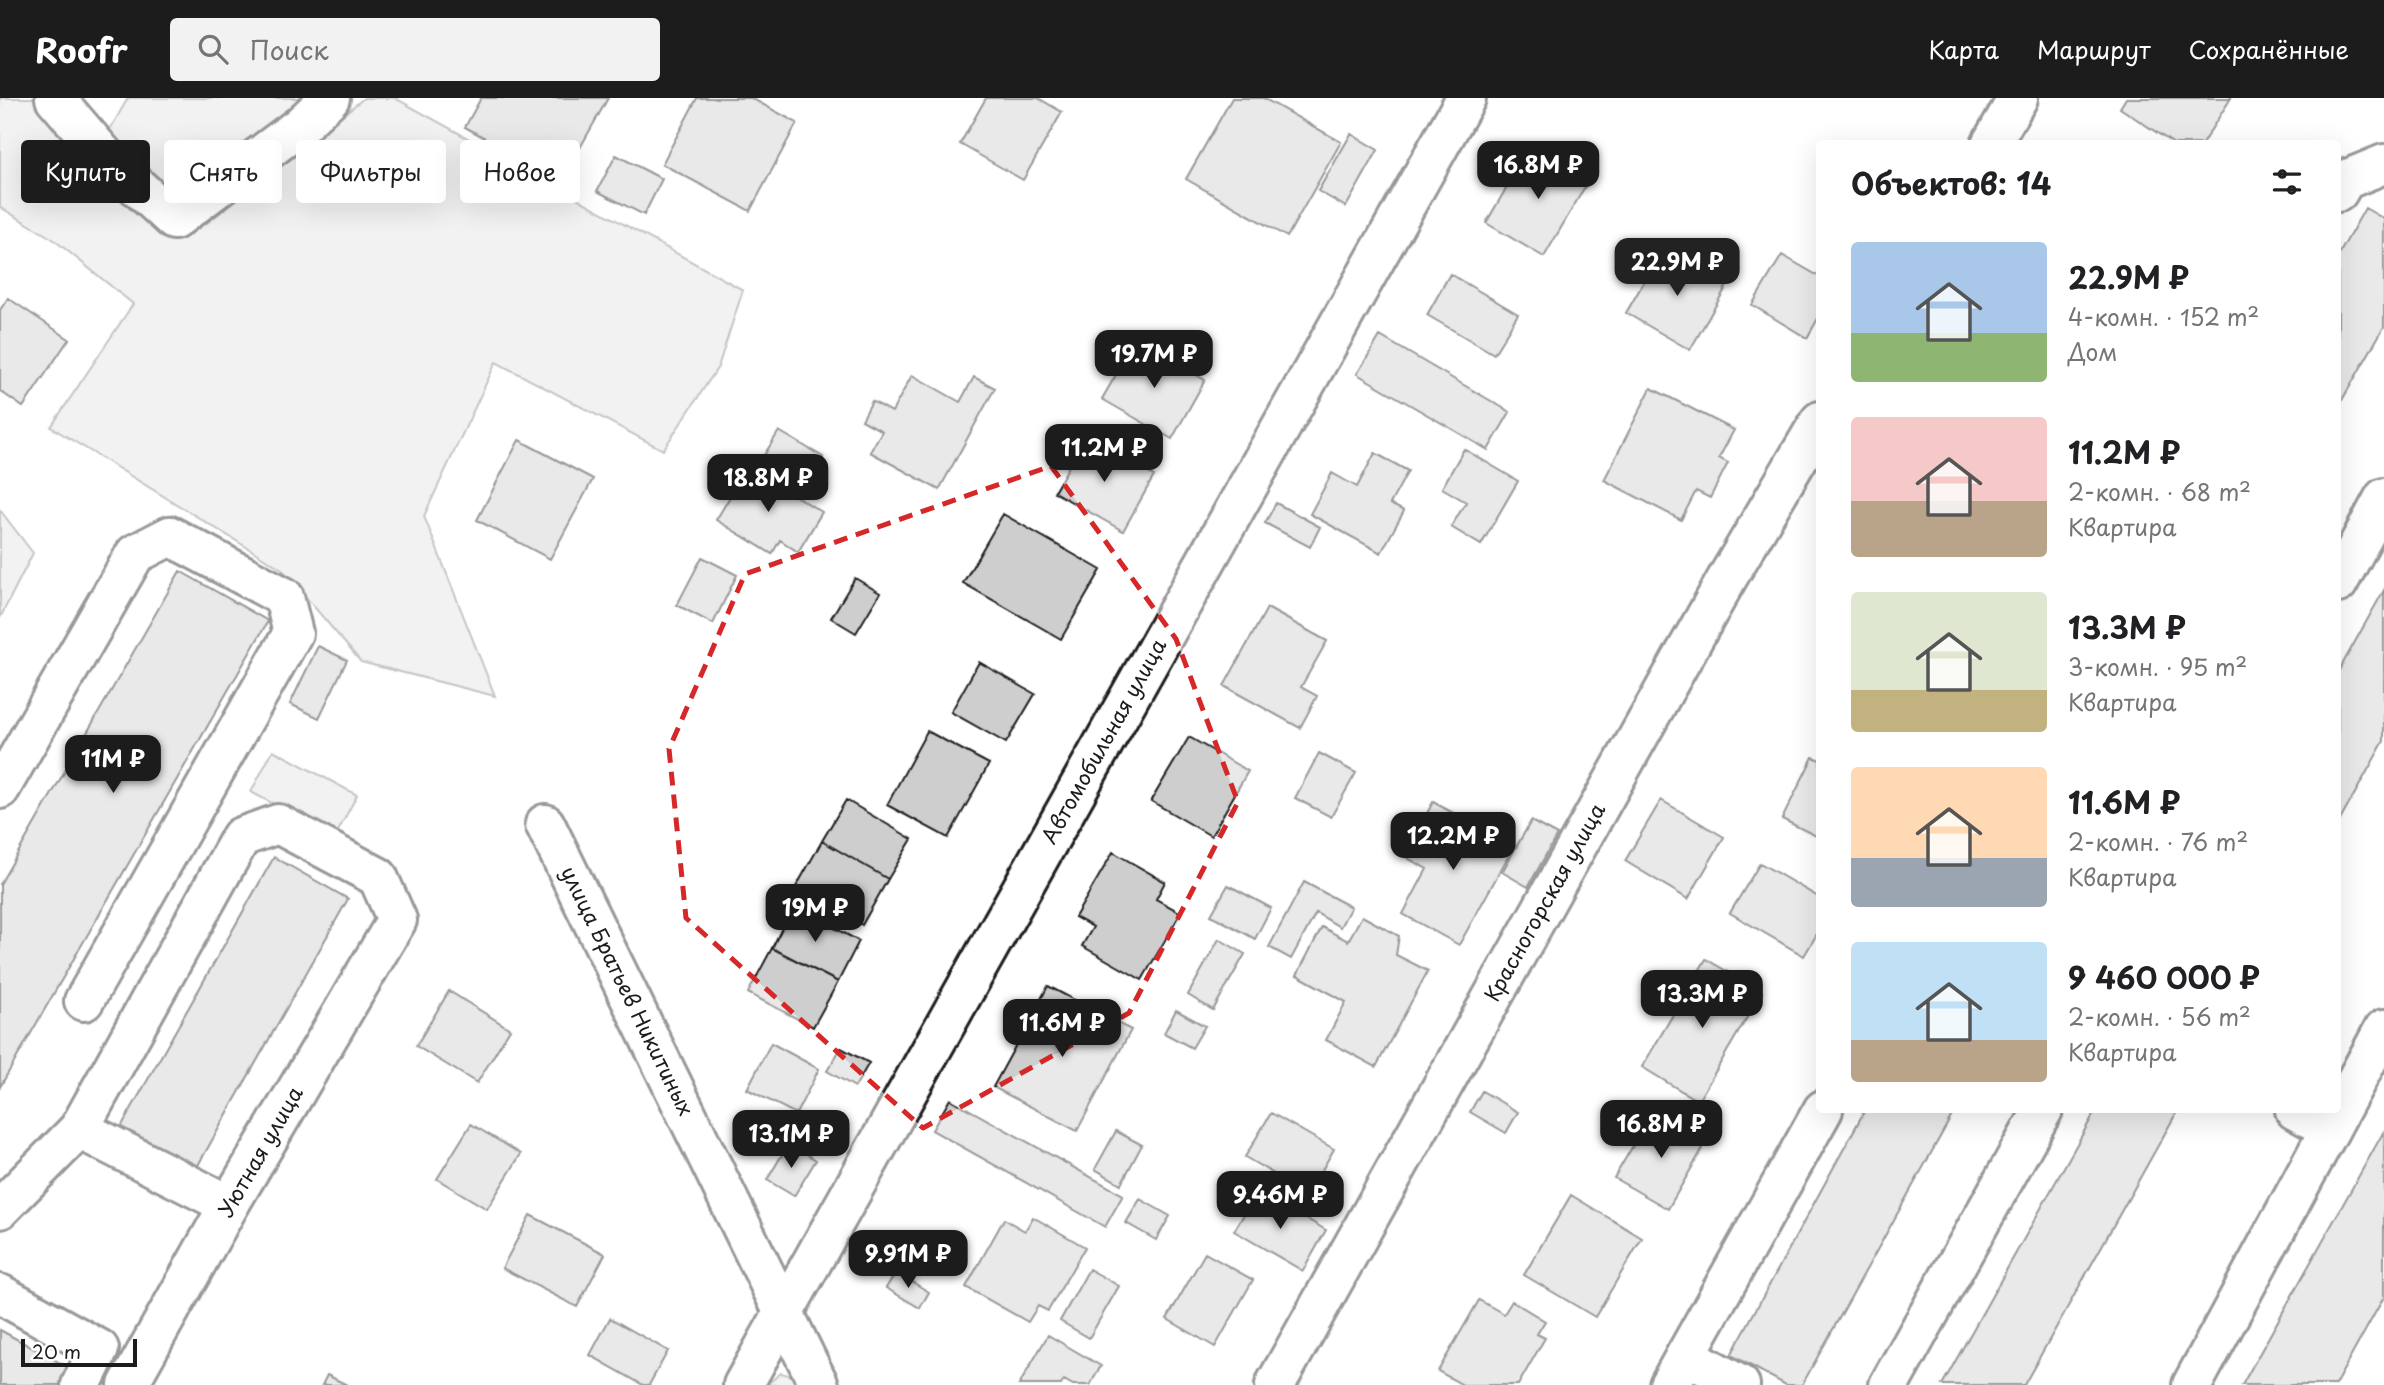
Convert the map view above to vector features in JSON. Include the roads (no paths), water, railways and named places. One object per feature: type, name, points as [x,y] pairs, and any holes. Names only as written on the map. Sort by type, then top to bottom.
[{"type":"street","points":[[55,98],[110,162],[174,220],[300,126],[330,98]]},
{"type":"street","name":"Автомобильная улица","points":[[743,1385],[1466,98]]},
{"type":"street","points":[[1993,140],[2018,98]]},
{"type":"street","points":[[2341,187],[2345,180],[2384,164]]},
{"type":"street","name":"Красногорская улица","points":[[1275,1385],[1722,587],[1816,428]]},
{"type":"street","points":[[2341,577],[2384,498]]},
{"type":"street","points":[[0,789],[135,554],[170,536],[284,597],[293,633],[84,1001]]},
{"type":"street","name":"Уютная улица","points":[[79,1129],[241,838],[278,824],[378,877],[397,920],[229,1205],[128,1385]]},
{"type":"street","name":"улица Братьев Никитиных","points":[[545,824],[819,1385]]},
{"type":"street","points":[[2341,1109],[2384,1029]]},
{"type":"street","points":[[1740,1385],[1677,1370],[1821,1113]]},
{"type":"street","points":[[1889,1385],[2041,1113]]},
{"type":"street","points":[[2301,1113],[2330,1129]]},
{"type":"street","points":[[2192,1385],[2339,1113]]},
{"type":"street","points":[[0,1209],[79,1129],[229,1205]]},
{"type":"street","points":[[0,1294],[99,1349],[81,1385]]}]
